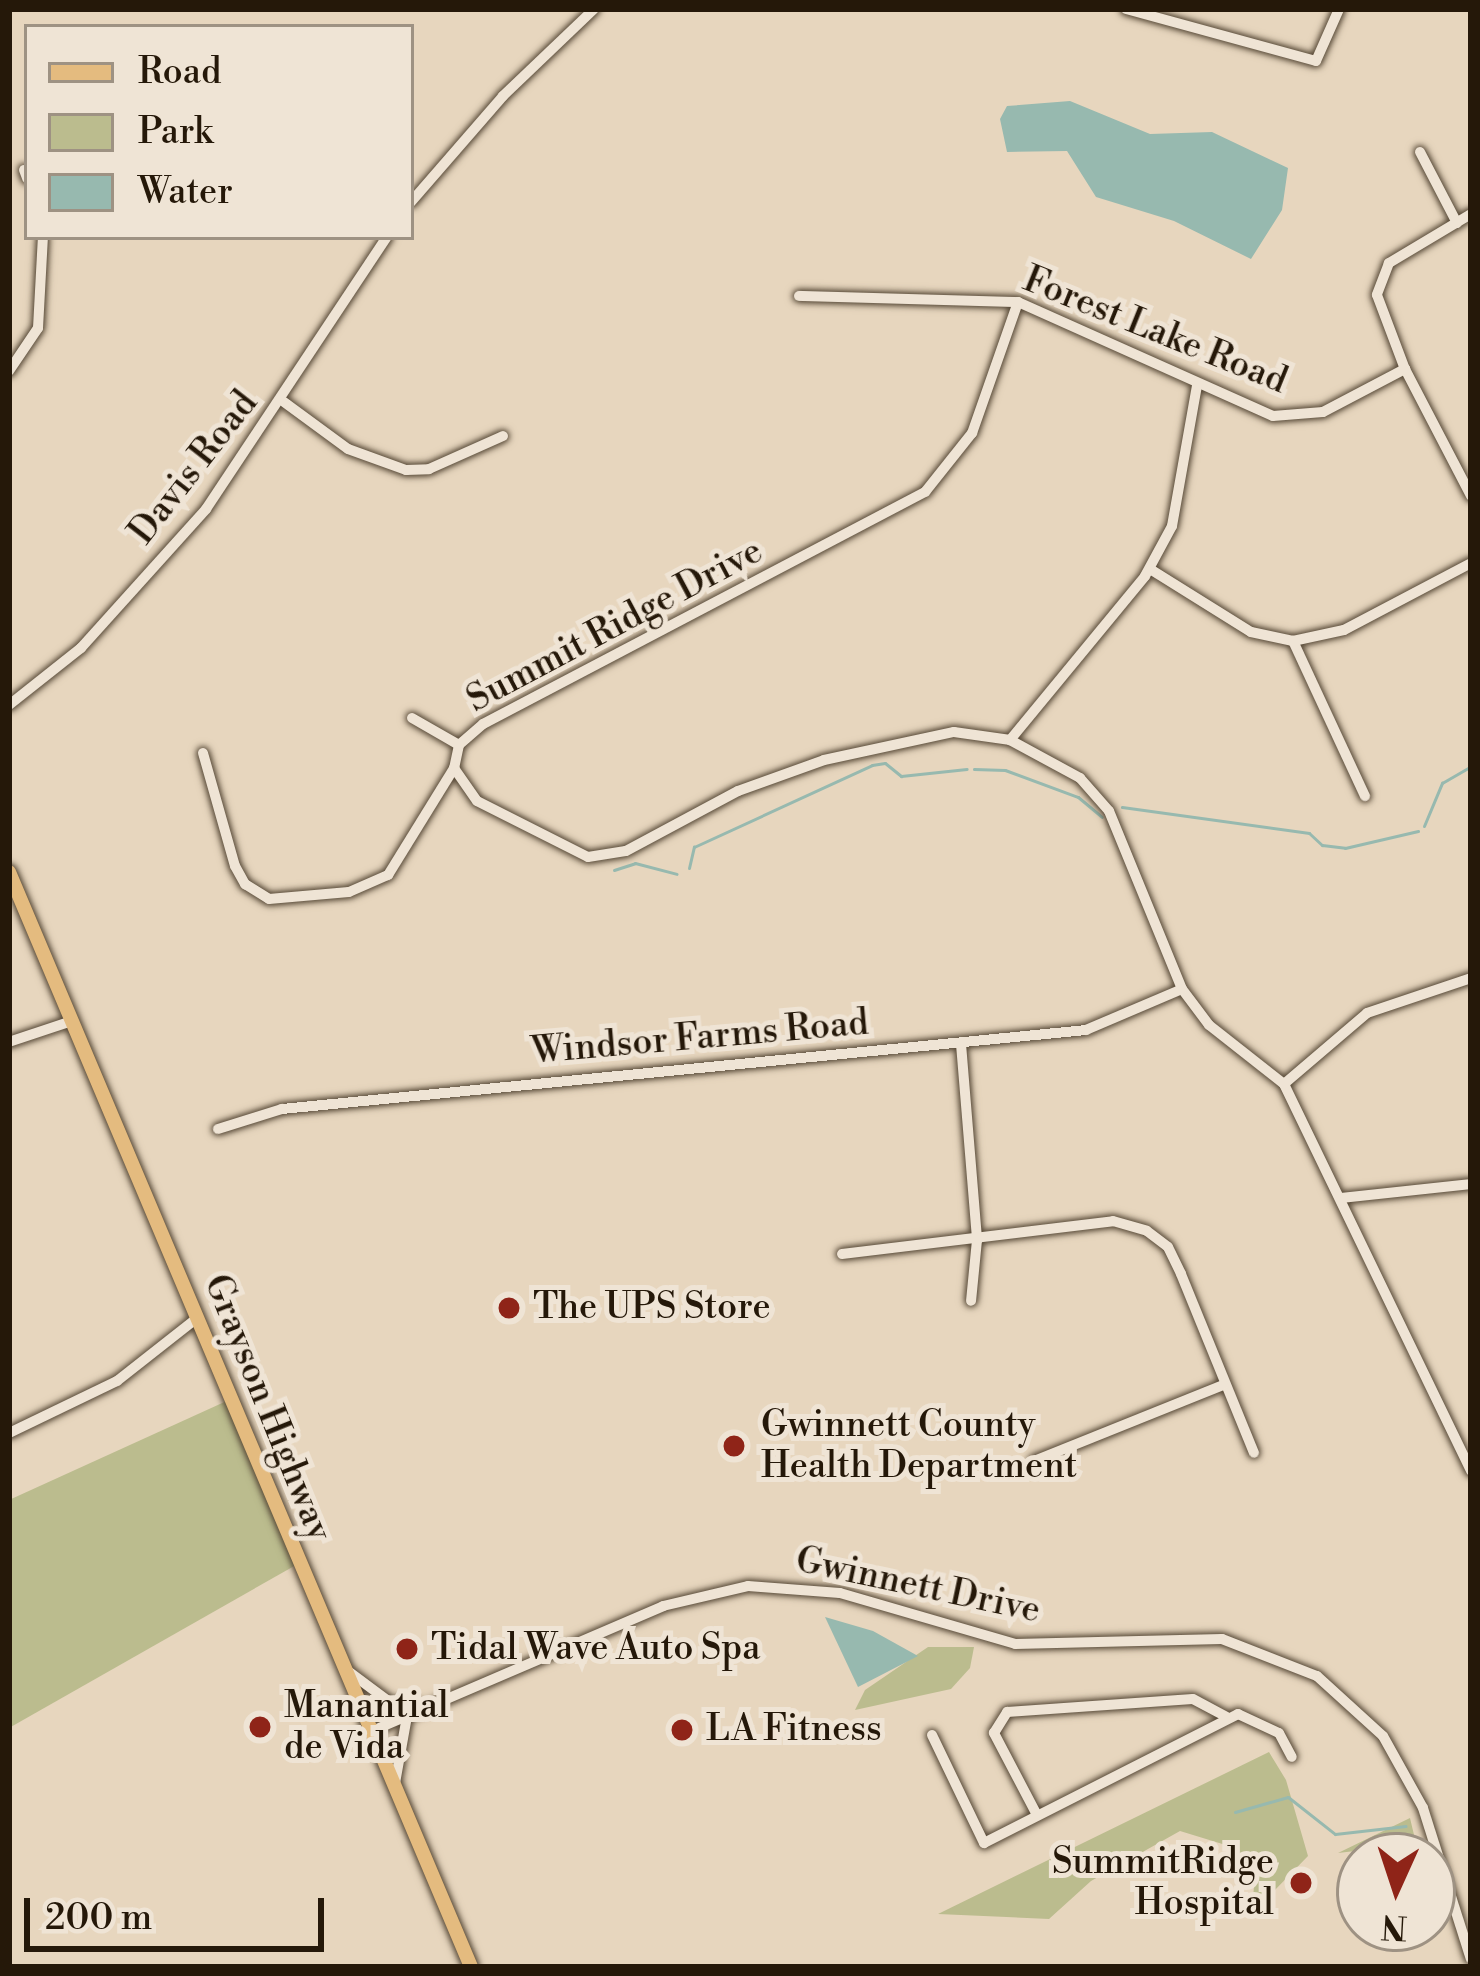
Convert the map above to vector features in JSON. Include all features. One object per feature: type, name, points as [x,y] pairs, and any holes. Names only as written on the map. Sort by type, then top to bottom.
[{"type":"main road","name":"Grayson Highway","points":[[9,872],[471,1967]]},
{"type":"street","points":[[414,199],[503,96],[594,9]]},
{"type":"street","points":[[1126,9],[1316,61],[1339,9]]},
{"type":"street","points":[[1420,152],[1457,223]]},
{"type":"street","points":[[1471,214],[1389,263],[1377,287],[1405,369],[1471,496]]},
{"type":"street","points":[[9,371],[38,328],[43,240]]},
{"type":"street","name":"Davis Road","points":[[9,705],[55,674],[206,509],[284,402],[385,240]]},
{"type":"street","name":"Forest Lake Road","points":[[800,296],[1018,302],[1197,386],[1296,417],[1369,393],[1405,369]]},
{"type":"street","name":"Summit Ridge Drive","points":[[1018,302],[972,433],[925,492],[483,724],[459,745],[454,768],[466,793],[491,809],[571,852],[606,856],[738,791],[824,760],[954,731],[1010,740],[1101,797],[1182,988],[1209,1025],[1284,1084],[1471,1471]]},
{"type":"street","points":[[1010,740],[1150,568],[1172,526],[1197,386]]},
{"type":"street","points":[[284,402],[348,449],[406,470],[429,469],[503,436]]},
{"type":"street","points":[[1150,568],[1251,632],[1293,641],[1344,630],[1471,563]]},
{"type":"street","points":[[1293,641],[1366,796]]},
{"type":"street","points":[[412,718],[459,745]]},
{"type":"street","points":[[202,753],[235,866],[244,884],[269,899],[349,892],[388,875],[454,768]]},
{"type":"street","points":[[1284,1084],[1367,1012],[1471,978]]},
{"type":"street","name":"Windsor Farms Road","points":[[218,1129],[282,1109],[961,1044],[1115,1023],[1182,988]]},
{"type":"street","points":[[9,1042],[72,1021]]},
{"type":"street","points":[[961,1044],[977,1240],[970,1301]]},
{"type":"street","points":[[1341,1198],[1471,1184]]},
{"type":"street","points":[[842,1254],[1114,1222],[1147,1231],[1168,1247],[1254,1453]]},
{"type":"street","points":[[9,1433],[117,1381],[197,1318]]},
{"type":"street","points":[[1034,1462],[1222,1385]]},
{"type":"street","name":"Gwinnett Drive","points":[[372,1731],[663,1606],[748,1586],[841,1593],[1015,1643],[1179,1635],[1241,1643],[1317,1676],[1383,1736],[1423,1808],[1471,1959]]},
{"type":"street","points":[[345,1668],[392,1703],[435,1704]]},
{"type":"street","points":[[1036,1815],[994,1732],[1007,1712],[1193,1699],[1228,1717],[1260,1720],[1280,1733],[1292,1757]]},
{"type":"street","points":[[394,1787],[407,1716]]},
{"type":"street","points":[[932,1735],[985,1843],[1228,1717]]},
{"type":"green space","points":[[231,1399],[296,1565],[9,1728],[9,1500]]},
{"type":"green space","points":[[928,1647],[974,1647],[970,1668],[951,1689],[855,1710],[865,1690]]},
{"type":"green space","points":[[1269,1752],[1286,1780],[1308,1856],[1274,1891],[1253,1899],[1255,1873],[1229,1846],[1180,1831],[1091,1881],[1049,1919],[938,1914]]},
{"type":"green space","points":[[1410,1818],[1413,1832],[1381,1832]]},
{"type":"water","points":[[1070,101],[1150,134],[1212,132],[1288,168],[1282,210],[1251,259],[1174,221],[1096,197],[1067,151],[1007,152],[1000,119],[1007,106]]},
{"type":"water","points":[[825,1617],[873,1631],[918,1656],[858,1687]]},
{"type":"waterway","points":[[689,868],[694,847],[872,765],[885,763],[901,776],[967,769]]},
{"type":"waterway","points":[[1424,826],[1442,783],[1471,766]]},
{"type":"waterway","points":[[974,769],[1005,770],[1078,797],[1102,817]]},
{"type":"waterway","points":[[1122,807],[1309,833],[1322,845],[1345,848],[1418,831]]},
{"type":"waterway","points":[[614,870],[635,863],[677,874]]},
{"type":"waterway","points":[[1235,1812],[1288,1797],[1335,1834],[1406,1826]]},
{"type":"place","name":"The UPS Store","points":[[509,1308]]},
{"type":"place","name":"Gwinnett County Health Department","points":[[734,1446]]},
{"type":"place","name":"Tidal Wave Auto Spa","points":[[407,1649]]},
{"type":"place","name":"Manantial de Vida","points":[[260,1727]]},
{"type":"place","name":"LA Fitness","points":[[682,1730]]},
{"type":"place","name":"SummitRidge Hospital","points":[[1301,1883]]}]
